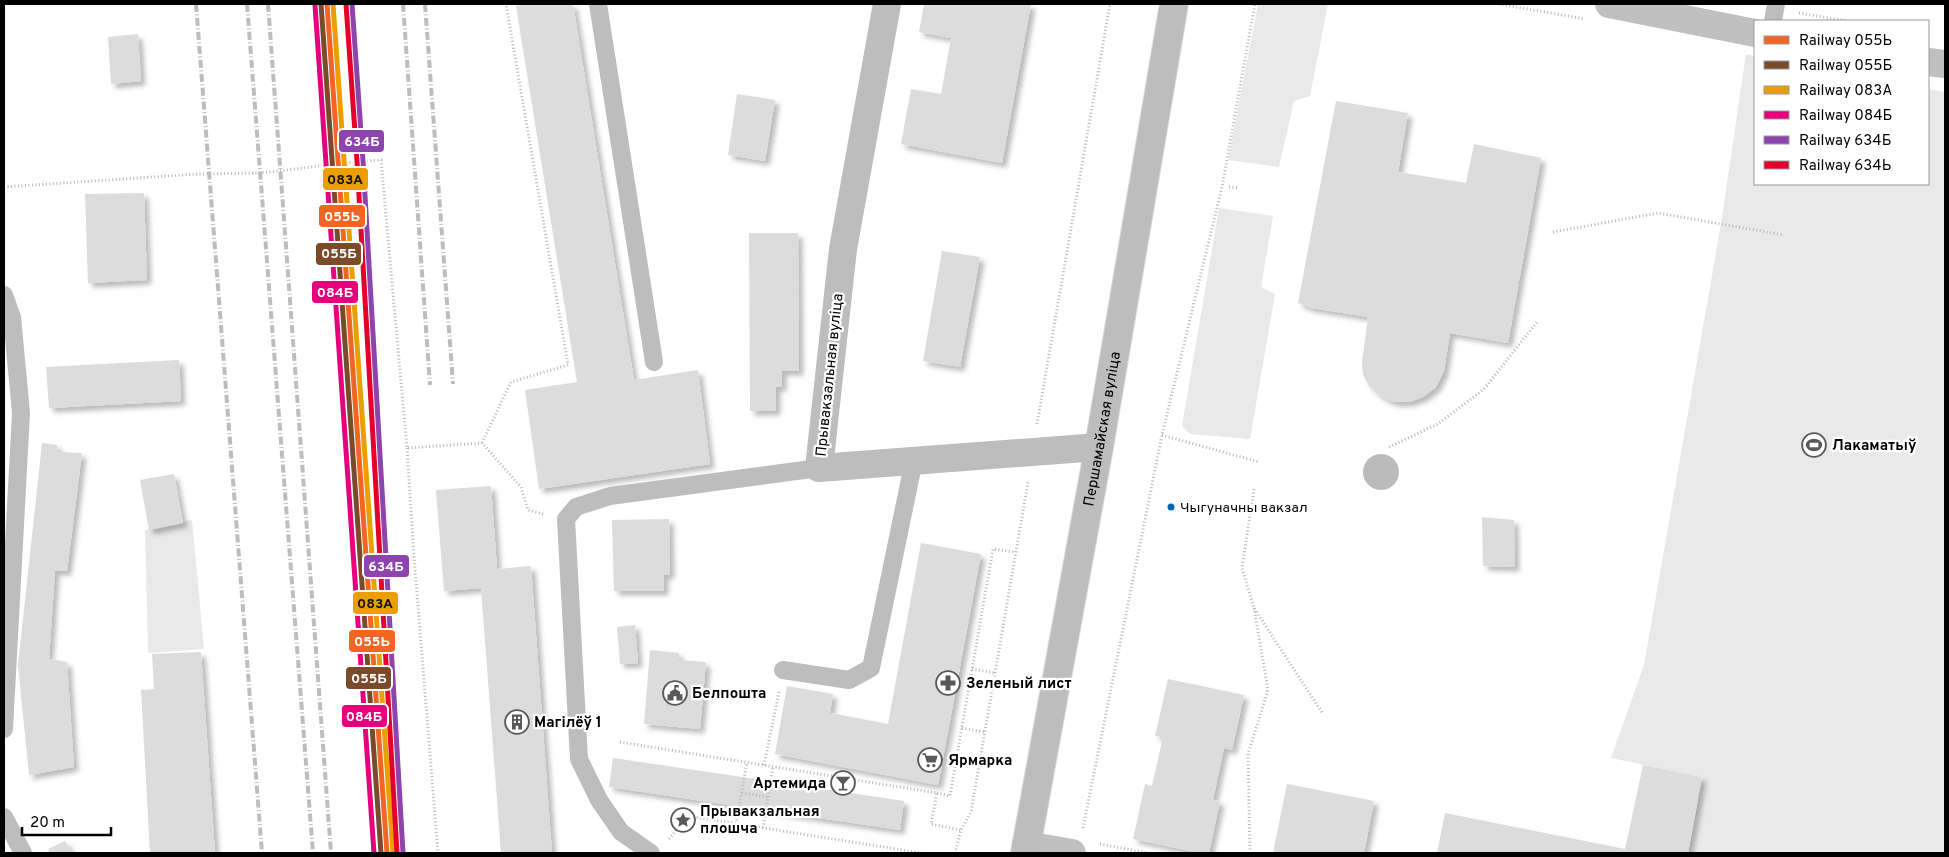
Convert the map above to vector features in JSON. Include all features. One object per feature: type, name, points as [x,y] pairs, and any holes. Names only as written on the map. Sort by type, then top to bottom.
[{"type":"main road","name":"Прывакзальная вуліца","points":[[887,4],[843,249],[819,468],[1099,447]]},
{"type":"main road","name":"Першамайская вуліца","points":[[1025,849],[1099,447],[1174,4]]},
{"type":"main road","points":[[1610,4],[1754,33]]},
{"type":"main road","points":[[1929,62],[1945,64]]},
{"type":"main road","points":[[1025,849],[1077,844]]},
{"type":"lane","points":[[598,4],[654,362]]},
{"type":"lane","points":[[1773,20],[1776,4]]},
{"type":"lane","points":[[4,295],[12,316],[21,412],[4,728]]},
{"type":"lane","points":[[783,670],[849,680],[871,668],[914,460]]},
{"type":"lane","points":[[657,850],[621,832],[599,800],[579,759],[566,519],[576,507],[610,496],[819,468]]},
{"type":"lane","points":[[4,817],[23,853]]},
{"type":"path","points":[[482,444],[512,382],[568,365],[506,4]]},
{"type":"path","points":[[955,853],[961,830],[971,812],[1110,4]]},
{"type":"path","points":[[1077,844],[1162,436],[1222,187],[1255,4]]},
{"type":"path","points":[[4,187],[198,174],[260,173],[381,160],[407,448],[438,853]]},
{"type":"path","points":[[1229,187],[1239,188]]},
{"type":"path","points":[[1553,232],[1658,213],[1784,236]]},
{"type":"path","points":[[1389,446],[1438,424],[1484,389],[1537,322]]},
{"type":"path","points":[[1162,436],[1259,462]]},
{"type":"path","points":[[407,448],[482,444]]},
{"type":"path","points":[[482,444],[521,488],[528,510],[566,519]]},
{"type":"path","points":[[1250,853],[1248,754],[1268,690],[1254,608],[1242,568],[1254,490]]},
{"type":"path","points":[[620,742],[950,796],[993,549],[1016,552]]},
{"type":"path","points":[[1254,608],[1322,714]]},
{"type":"path","points":[[972,669],[995,673]]},
{"type":"path","points":[[764,765],[783,670]]},
{"type":"path","points":[[962,728],[985,732]]},
{"type":"path","points":[[736,824],[748,762]]},
{"type":"path","points":[[762,828],[773,767]]},
{"type":"path","points":[[742,793],[768,797]]},
{"type":"path","points":[[937,793],[931,824],[961,830]]},
{"type":"path","points":[[657,850],[688,816],[922,853]]},
{"type":"path","points":[[1099,844],[1148,853]]},
{"type":"shaded area","points":[[1258,4],[1328,4],[1310,96],[1294,101],[1279,167],[1228,160]]},
{"type":"shaded area","name":"Лакаматыў","points":[[1746,54],[1754,56],[1754,185],[1929,185],[1929,89],[1945,92],[1945,853],[1688,853],[1702,777],[1611,758],[1644,665],[1721,224]]},
{"type":"shaded area","points":[[1219,208],[1273,216],[1261,287],[1275,294],[1250,439],[1190,434],[1182,426]]},
{"type":"shaded area","points":[[1381,454],[1394,459],[1399,472],[1394,485],[1381,490],[1368,485],[1363,472],[1368,459]]},
{"type":"shaded area","points":[[192,520],[204,649],[148,653],[145,530]]},
{"type":"building","points":[[528,4],[573,4],[634,380],[698,370],[710,464],[539,489],[525,390],[577,382],[516,6]]},
{"type":"building","points":[[924,4],[1031,4],[1002,163],[901,144],[911,89],[941,94],[951,38],[919,32]]},
{"type":"building","points":[[138,34],[141,81],[111,84],[108,37]]},
{"type":"building","points":[[737,94],[775,100],[765,161],[728,155]]},
{"type":"building","points":[[1336,101],[1408,113],[1398,172],[1466,183],[1474,144],[1541,158],[1508,343],[1450,333],[1444,371],[1436,387],[1423,397],[1409,402],[1393,402],[1379,395],[1369,386],[1363,374],[1362,362],[1368,317],[1312,308],[1298,303]]},
{"type":"building","points":[[144,193],[147,280],[88,283],[85,194]]},
{"type":"building","points":[[749,233],[798,233],[799,371],[782,371],[782,387],[776,387],[776,411],[750,411]]},
{"type":"building","points":[[942,251],[980,257],[960,367],[923,361]]},
{"type":"building","points":[[179,360],[181,401],[49,408],[46,367]]},
{"type":"building","points":[[42,443],[57,445],[58,452],[82,453],[67,571],[55,571],[49,659],[67,662],[74,767],[29,775],[18,665]]},
{"type":"building","points":[[174,474],[183,523],[149,530],[140,480]]},
{"type":"building","name":"Магілёў 1","points":[[491,486],[497,569],[531,566],[552,853],[501,853],[481,588],[444,591],[436,490]]},
{"type":"building","points":[[1482,517],[1514,520],[1515,567],[1483,566]]},
{"type":"building","points":[[669,519],[670,574],[664,575],[664,591],[614,591],[612,520]]},
{"type":"building","points":[[921,543],[981,554],[938,785],[775,754],[787,686],[833,694],[830,713],[888,724]]},
{"type":"building","points":[[635,625],[638,663],[620,664],[617,627]]},
{"type":"building","name":"Белпошта","points":[[650,650],[679,653],[679,660],[706,662],[700,729],[644,724]]},
{"type":"building","points":[[201,652],[215,853],[150,853],[141,690],[154,689],[152,654]]},
{"type":"building","points":[[1168,679],[1244,695],[1232,750],[1224,748],[1213,800],[1220,801],[1209,853],[1200,853],[1133,839],[1145,784],[1152,786],[1163,737],[1155,736]]},
{"type":"building","points":[[613,758],[904,801],[900,830],[609,787]]},
{"type":"building","points":[[1643,765],[1702,777],[1688,853],[1437,853],[1445,813],[1625,849]]},
{"type":"building","points":[[1287,784],[1374,801],[1364,853],[1273,853]]},
{"type":"building","points":[[65,841],[72,853],[50,853],[48,849]]},
{"type":"railway","points":[[196,4],[262,853]]},
{"type":"railway","points":[[247,4],[313,853]]},
{"type":"railway","points":[[268,4],[331,853]]},
{"type":"railway","points":[[403,4],[430,385]]},
{"type":"railway","points":[[425,4],[453,384]]},
{"type":"rail line","name":"055Б","points":[[321,4],[381,853]]},
{"type":"rail line","name":"055Ь","points":[[327,4],[387,853]]},
{"type":"rail line","name":"083А","points":[[333,4],[393,853]]},
{"type":"rail line","name":"634Ь","points":[[346,4],[357,161],[397,853]]},
{"type":"rail line","name":"634Б","points":[[352,4],[363,161],[403,853]]},
{"type":"rail line","name":"084Б","points":[[315,5],[374,853]]},
{"type":"place","name":"Лакаматыў","points":[[1814,445]]},
{"type":"place","name":"Чыгуначны вакзал","points":[[1171,507]]},
{"type":"place","name":"Зеленый лист","points":[[948,683]]},
{"type":"place","name":"Белпошта","points":[[675,693]]},
{"type":"place","name":"Магілёў 1","points":[[517,722]]},
{"type":"place","name":"Ярмарка","points":[[930,760]]},
{"type":"place","name":"Артемида","points":[[843,783]]},
{"type":"place","name":"Прывакзальная плошча","points":[[683,820]]}]
